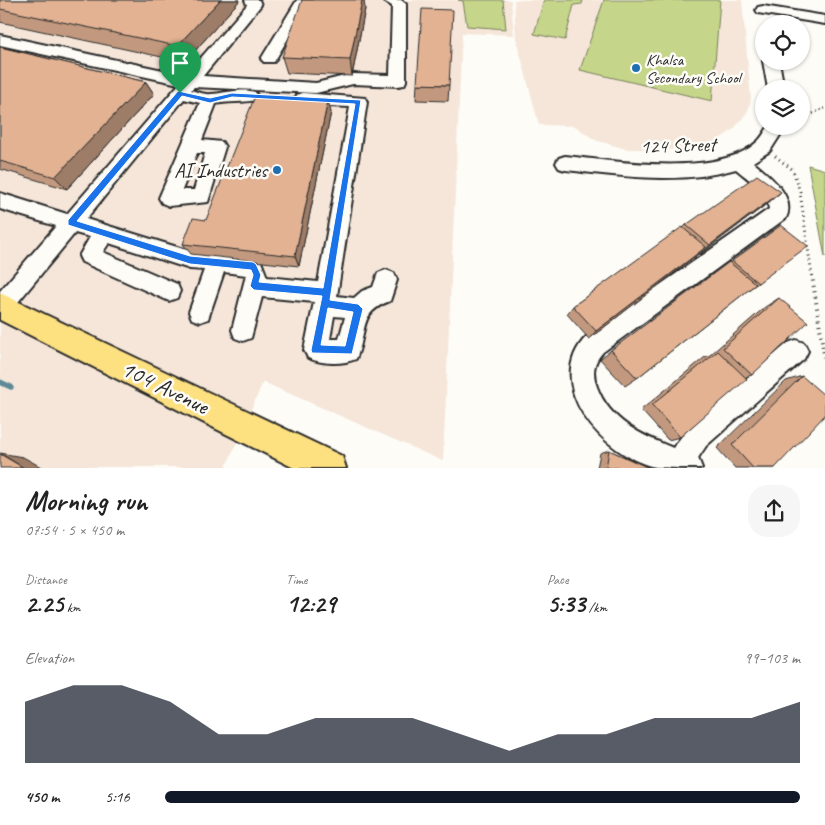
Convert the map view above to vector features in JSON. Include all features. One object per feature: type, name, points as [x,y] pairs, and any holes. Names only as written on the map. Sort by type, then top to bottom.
[{"type":"main road","name":"104 Avenue","points":[[0,306],[330,468]]},
{"type":"street","points":[[0,306],[254,5],[252,0]]},
{"type":"street","points":[[269,59],[304,0]]},
{"type":"street","points":[[185,87],[316,88],[353,79],[398,81],[398,4],[389,0]]},
{"type":"street","points":[[764,11],[825,20]]},
{"type":"street","points":[[0,40],[185,87],[210,100],[232,95],[359,102],[316,350],[348,351],[358,309],[370,298],[382,294],[386,280]]},
{"type":"street","points":[[191,146],[210,100]]},
{"type":"street","name":"124 Street","points":[[565,163],[629,169],[678,170],[717,167],[739,161],[765,147],[774,135]]},
{"type":"street","points":[[739,161],[772,191],[779,201],[779,212],[595,344],[584,354],[581,374],[587,398],[601,422],[621,439],[684,465],[697,437],[796,351]]},
{"type":"street","points":[[0,201],[105,232],[190,260],[253,266],[257,275],[243,330]]},
{"type":"street","points":[[105,232],[89,256],[169,291]]},
{"type":"street","points":[[200,312],[217,263]]},
{"type":"street","points":[[254,286],[326,298],[358,309]]},
{"type":"path","points":[[810,114],[825,108]]},
{"type":"path","points":[[780,160],[792,170],[800,192],[825,361]]},
{"type":"shaded area","points":[[0,0],[511,0],[514,35],[462,33],[443,461],[263,382],[226,467],[0,467]]},
{"type":"shaded area","name":"Khalsa Secondary School","points":[[514,0],[742,0],[751,99],[748,111],[734,129],[710,146],[683,150],[626,149],[595,140],[575,126],[539,125],[516,38]]},
{"type":"green space","points":[[458,0],[503,0],[506,29],[467,26],[463,1]]},
{"type":"green space","points":[[544,0],[583,0],[582,4],[574,5],[565,40],[534,34]]},
{"type":"green space","points":[[604,0],[720,0],[712,101],[580,70]]},
{"type":"green space","points":[[808,165],[825,170],[825,257]]},
{"type":"building","points":[[0,0],[220,0],[177,46],[0,9]]},
{"type":"building","points":[[302,0],[362,0],[350,60],[282,57]]},
{"type":"building","points":[[422,9],[453,10],[449,85],[417,84]]},
{"type":"building","points":[[0,47],[146,82],[55,177],[0,161]]},
{"type":"building","name":"AI Industries","points":[[255,96],[328,100],[295,256],[183,244],[193,218],[206,220]]},
{"type":"building","points":[[757,175],[781,192],[710,245],[686,225]]},
{"type":"building","points":[[781,225],[808,246],[758,283],[732,261]]},
{"type":"building","points":[[682,227],[706,247],[596,331],[573,306]]},
{"type":"building","points":[[729,262],[756,284],[637,378],[611,350]]},
{"type":"building","points":[[779,298],[808,322],[752,375],[723,348]]},
{"type":"building","points":[[718,351],[747,379],[680,437],[652,405]]},
{"type":"building","points":[[802,376],[825,396],[825,415],[775,468],[753,468],[732,445]]},
{"type":"building","points":[[609,450],[649,468],[606,468]]},
{"type":"building","points":[[0,454],[24,468],[0,468]]},
{"type":"waterway","points":[[0,382],[11,387]]},
{"type":"place","name":"Khalsa Secondary School","points":[[636,68]]},
{"type":"place","name":"AI Industries","points":[[277,170]]},
{"type":"route","points":[[180,93],[71,223],[105,232],[190,260],[253,266],[257,275],[254,286],[327,293],[325,304],[358,309],[348,351],[316,350],[327,293],[345,176],[359,102],[232,95],[210,100],[180,93]]}]
